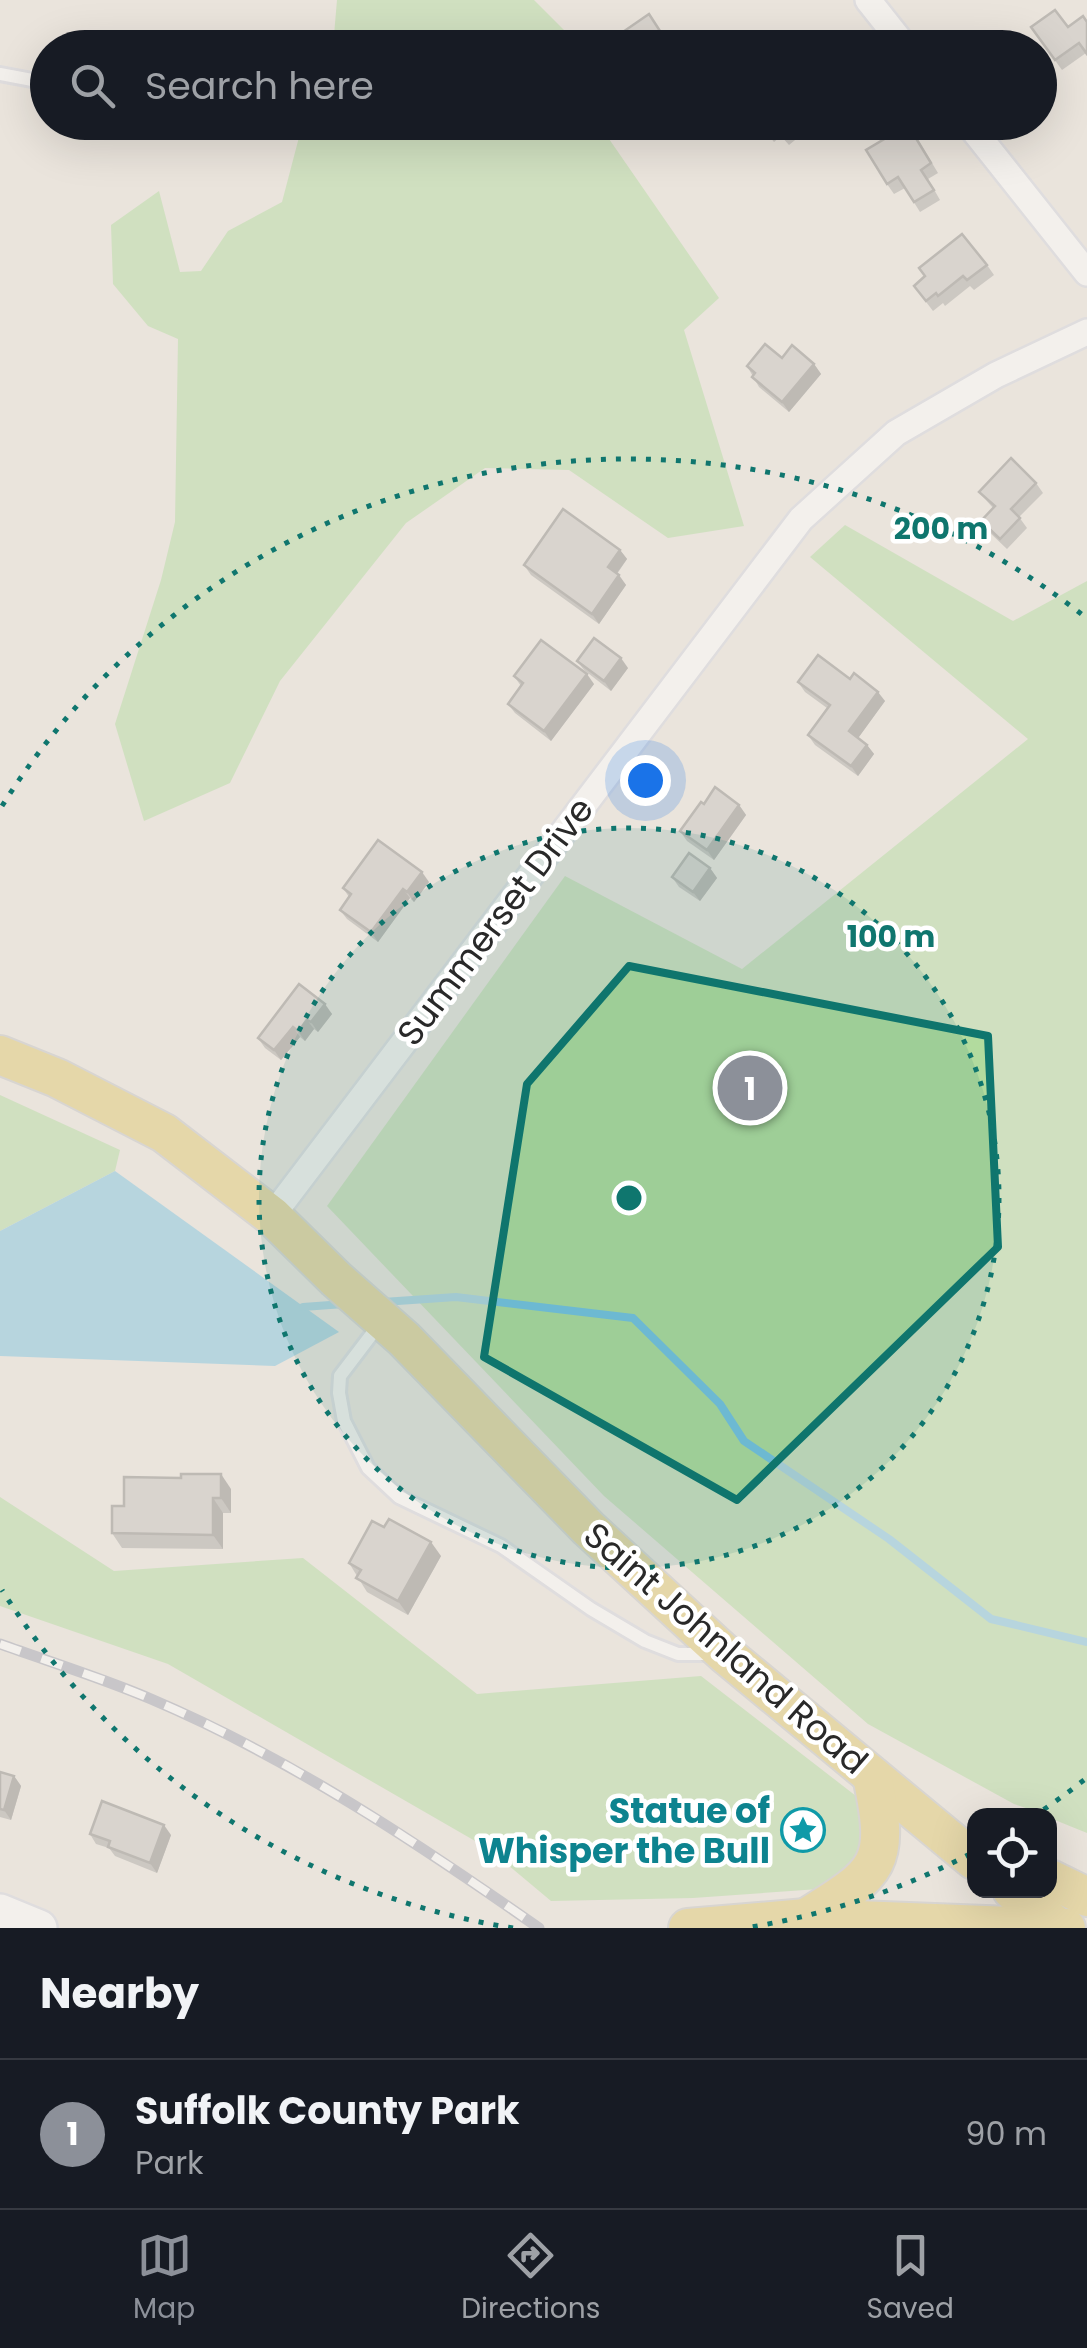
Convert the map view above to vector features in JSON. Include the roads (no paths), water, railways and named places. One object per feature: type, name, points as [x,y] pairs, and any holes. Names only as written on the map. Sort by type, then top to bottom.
[{"type":"main road","name":"Saint Johnland Road","points":[[0,1055],[56,1078],[164,1133],[272,1216],[393,1329],[588,1528],[725,1654],[967,1854]]},
{"type":"main road","name":"Saint Johnland Road","points":[[488,1425],[655,1562],[875,1759],[967,1825]]},
{"type":"main road","points":[[806,1918],[848,1892],[868,1874],[876,1860],[881,1832],[872,1776]]},
{"type":"main road","points":[[1057,1882],[1087,1897]]},
{"type":"main road","points":[[949,1922],[975,1908],[982,1898]]},
{"type":"main road","points":[[1022,1898],[1060,1927]]},
{"type":"main road","points":[[0,1912],[38,1928]]},
{"type":"main road","points":[[688,1928],[806,1918],[1060,1927]]},
{"type":"street","points":[[868,0],[892,30]]},
{"type":"street","points":[[980,140],[1087,273]]},
{"type":"street","name":"Summerset Drive","points":[[272,1216],[801,519],[896,434],[996,375],[1087,332]]},
{"type":"lane","points":[[0,74],[30,80]]},
{"type":"lane","points":[[393,1329],[340,1376],[344,1421],[368,1468],[399,1496],[501,1546],[591,1610],[645,1640],[678,1654],[725,1654]]},
{"type":"water","points":[[115,1171],[339,1332],[275,1366],[0,1356],[0,1231]]},
{"type":"waterway","points":[[383,1302],[456,1297],[633,1318],[720,1404],[744,1441],[889,1539],[991,1619],[1087,1642]]},
{"type":"waterway","points":[[303,1307],[344,1304]]},
{"type":"railway","points":[[0,1644],[132,1691],[253,1748],[399,1833],[539,1928]]},
{"type":"place","name":"Suffolk County Park","points":[[750,1088]]},
{"type":"place","name":"Statue of Whisper the Bull","points":[[803,1830]]}]
